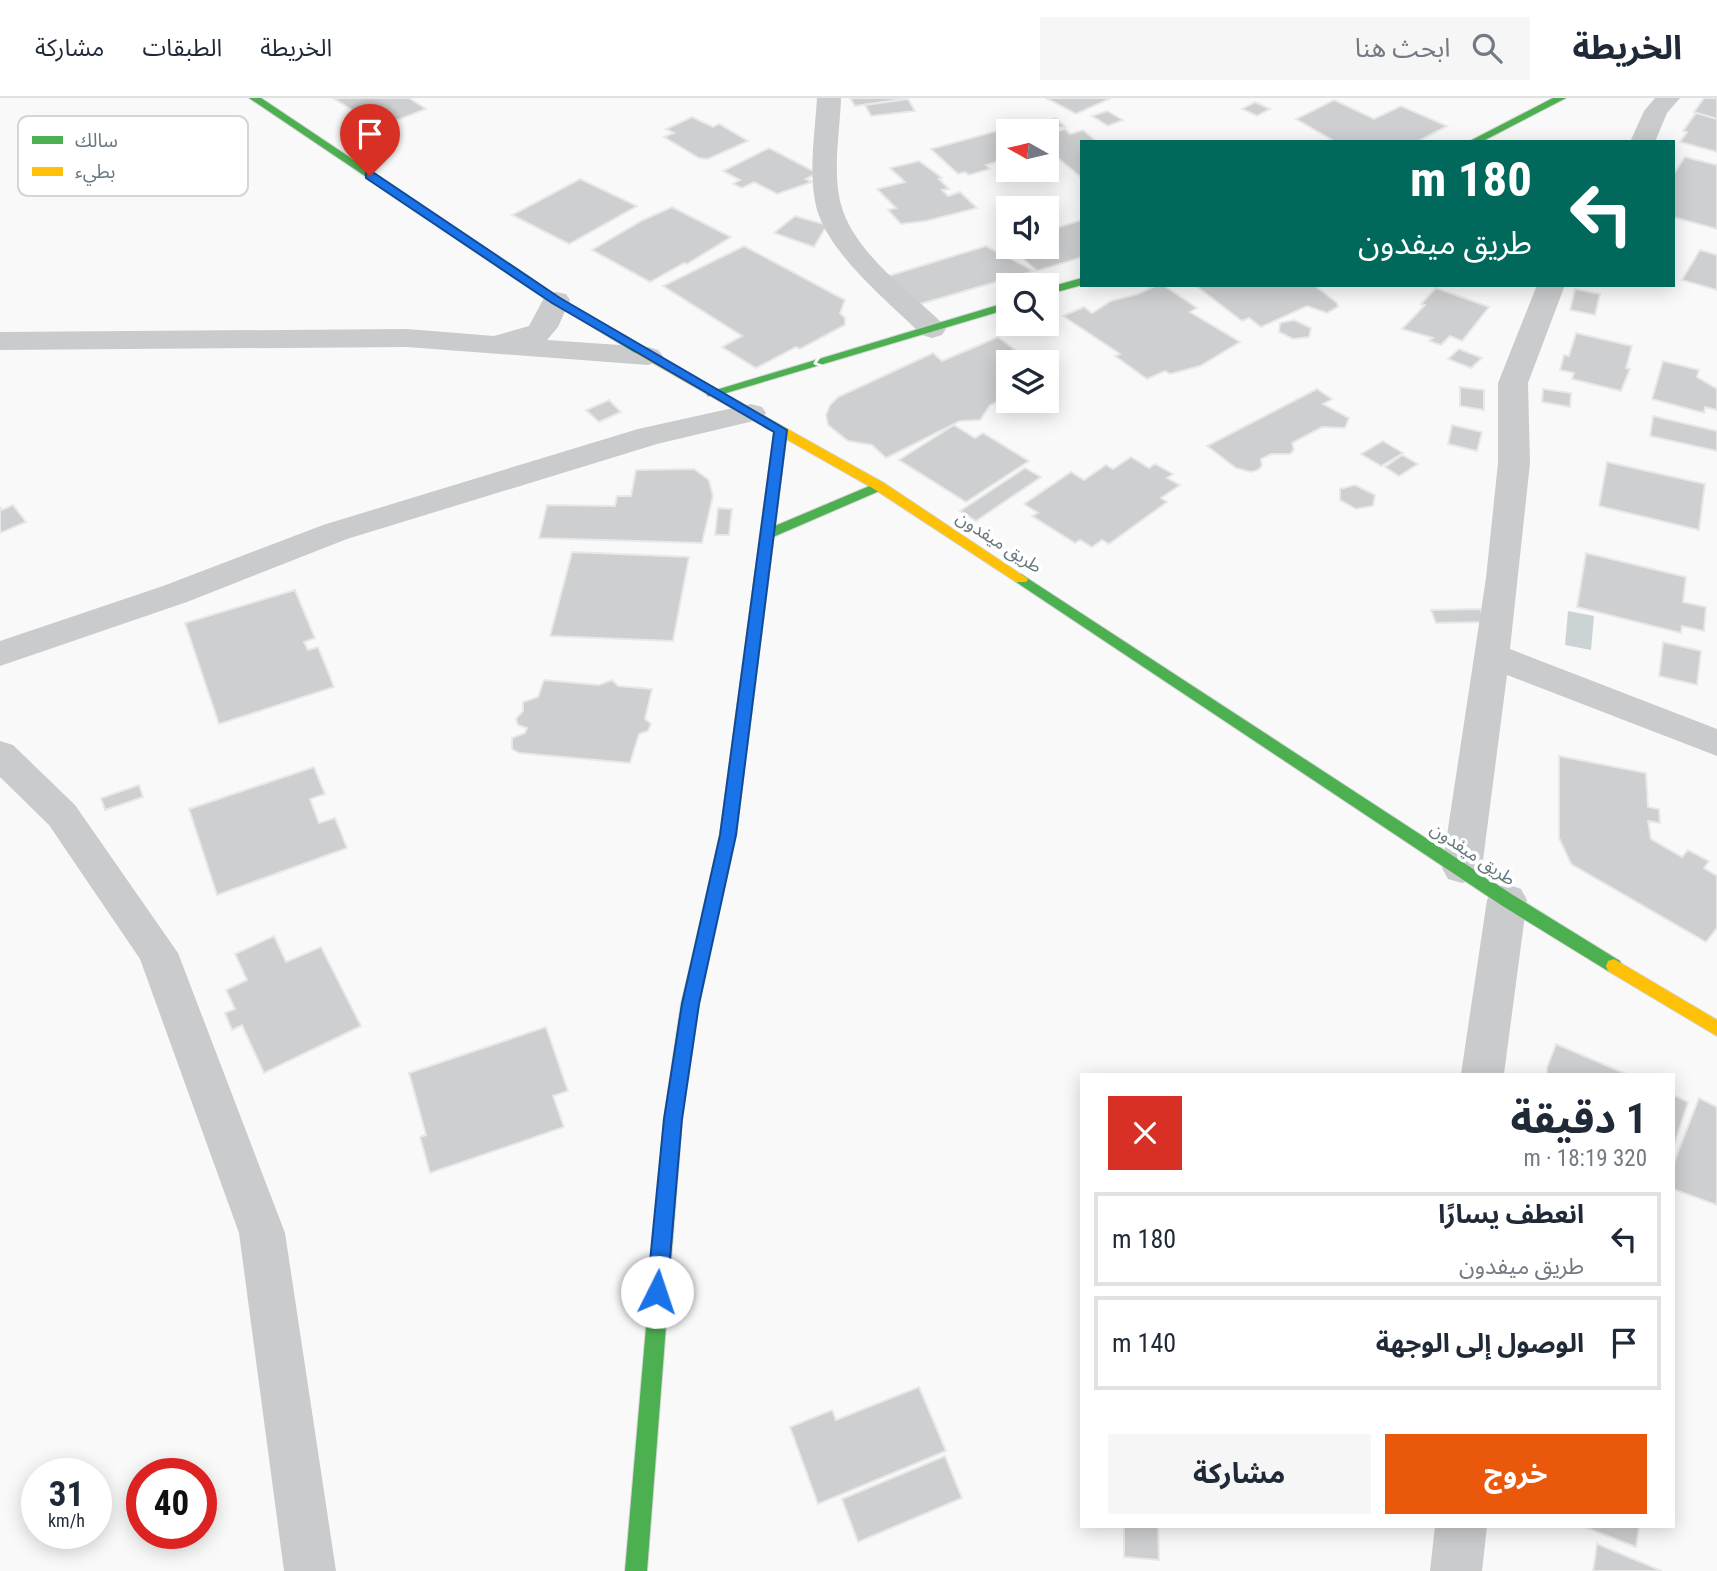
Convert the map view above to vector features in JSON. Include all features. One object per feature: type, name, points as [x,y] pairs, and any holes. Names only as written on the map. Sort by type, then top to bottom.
[{"type":"main road","name":"طريق ميفدون","points":[[254,98],[556,300],[712,393],[757,410],[781,430],[879,486],[1507,900],[1717,1030]]},
{"type":"main road","points":[[1478,140],[1561,98]]},
{"type":"main road","points":[[1059,288],[1080,282]]},
{"type":"main road","points":[[712,393],[996,309]]},
{"type":"main road","points":[[835,374],[932,329]]},
{"type":"main road","points":[[636,1571],[673,1119],[690,1004],[728,835],[781,430]]},
{"type":"main road","points":[[768,534],[879,486]]},
{"type":"street","points":[[829,98],[829,209],[841,236],[932,329]]},
{"type":"street","points":[[1643,140],[1656,111],[1668,98]]},
{"type":"street","points":[[1462,868],[1503,578],[1514,463],[1513,383],[1550,287]]},
{"type":"street","points":[[482,343],[533,338],[545,329],[556,300]]},
{"type":"street","points":[[0,341],[338,337],[482,343],[648,356]]},
{"type":"street","points":[[649,436],[712,393]]},
{"type":"street","points":[[0,654],[175,594],[335,532],[649,436],[757,410]]},
{"type":"street","points":[[1491,654],[1717,743]]},
{"type":"street","points":[[0,755],[62,814],[158,953],[262,1233],[310,1571]]},
{"type":"street","points":[[1482,1073],[1507,900]]},
{"type":"street","points":[[1455,1571],[1461,1528]]},
{"type":"shaded area","points":[[1568,611],[1594,616],[1591,650],[1565,645]]},
{"type":"building","points":[[333,98],[409,98],[426,109],[379,127]]},
{"type":"building","points":[[850,98],[904,98],[904,99],[855,106]]},
{"type":"building","points":[[1046,98],[1111,98],[1076,114]]},
{"type":"building","points":[[1704,98],[1717,98],[1717,119],[1694,112]]},
{"type":"building","points":[[908,99],[915,111],[871,116],[865,105]]},
{"type":"building","points":[[1334,100],[1374,119],[1401,106],[1447,126],[1421,140],[1333,140],[1296,119]]},
{"type":"building","points":[[1255,102],[1270,109],[1257,116],[1242,109]]},
{"type":"building","points":[[1107,111],[1123,120],[1108,126],[1092,116]]},
{"type":"building","points":[[1696,113],[1717,119],[1717,152],[1680,142],[1687,132],[1683,131]]},
{"type":"building","points":[[692,117],[713,127],[719,124],[748,141],[708,159],[699,158],[664,137],[674,133],[666,129]]},
{"type":"building","points":[[1065,129],[1070,134],[1083,130],[1095,140],[1080,140],[1080,176],[1059,159],[1059,131]]},
{"type":"building","points":[[996,131],[996,162],[986,165],[990,169],[969,175],[965,172],[958,174],[931,149]]},
{"type":"building","points":[[769,148],[817,173],[806,179],[812,182],[777,194],[754,182],[742,188],[733,184],[740,180],[723,171]]},
{"type":"building","points":[[1685,157],[1717,165],[1717,229],[1675,218],[1675,172]]},
{"type":"building","points":[[919,161],[942,178],[939,179],[949,189],[942,190],[948,196],[960,192],[977,208],[926,221],[901,224],[888,210],[896,208],[877,189],[905,182],[890,168]]},
{"type":"building","points":[[580,179],[637,206],[569,244],[512,215]]},
{"type":"building","points":[[672,207],[731,237],[687,264],[684,263],[650,282],[592,250],[643,220]]},
{"type":"building","points":[[795,216],[827,225],[814,247],[774,233]]},
{"type":"building","points":[[1080,221],[1080,258],[1037,271],[1024,259],[1059,259],[1059,227]]},
{"type":"building","points":[[744,246],[845,300],[840,313],[845,318],[845,325],[756,368],[722,347],[742,336],[663,286]]},
{"type":"building","points":[[986,246],[996,251],[996,259],[1011,259],[1034,271],[996,273],[996,282],[913,306],[885,277]]},
{"type":"building","points":[[1700,250],[1717,255],[1717,290],[1682,280]]},
{"type":"building","points":[[1153,287],[1166,287],[1197,308],[1190,312],[1240,342],[1200,366],[1170,374],[1165,371],[1147,379],[1115,356],[1120,354],[1063,316],[1084,307],[1092,313],[1111,301]]},
{"type":"building","points":[[1198,287],[1317,287],[1337,303],[1338,307],[1327,313],[1307,306],[1261,327],[1249,318],[1242,321]]},
{"type":"building","points":[[1436,288],[1489,307],[1462,341],[1450,336],[1441,345],[1429,341],[1433,338],[1402,329],[1425,305],[1421,304]]},
{"type":"building","points":[[1575,289],[1600,294],[1595,315],[1570,310]]},
{"type":"building","points":[[1294,320],[1311,328],[1309,337],[1293,339],[1279,332],[1280,323]]},
{"type":"building","points":[[1576,333],[1632,346],[1626,368],[1630,369],[1621,391],[1572,379],[1574,373],[1560,370],[1564,355],[1569,356]]},
{"type":"building","points":[[998,337],[1015,350],[996,350],[996,402],[990,405],[980,420],[960,421],[886,458],[872,445],[848,441],[828,425],[826,415],[830,405],[838,397],[933,353],[942,361]]},
{"type":"building","points":[[1459,349],[1482,358],[1471,368],[1448,359]]},
{"type":"building","points":[[1663,361],[1699,370],[1697,377],[1717,389],[1717,410],[1705,407],[1704,413],[1652,399]]},
{"type":"building","points":[[1460,387],[1484,390],[1484,410],[1460,406]]},
{"type":"building","points":[[1317,389],[1332,399],[1323,404],[1349,418],[1345,428],[1322,427],[1292,443],[1294,450],[1290,454],[1271,454],[1261,459],[1262,466],[1258,470],[1251,472],[1236,468],[1207,446]]},
{"type":"building","points":[[1543,389],[1571,393],[1570,407],[1542,402]]},
{"type":"building","points":[[609,400],[621,412],[599,422],[586,410]]},
{"type":"building","points":[[1653,416],[1717,431],[1717,451],[1650,436]]},
{"type":"building","points":[[954,425],[975,438],[983,433],[1029,461],[966,502],[899,460]]},
{"type":"building","points":[[1452,425],[1482,432],[1477,451],[1448,444]]},
{"type":"building","points":[[1383,441],[1403,453],[1381,466],[1361,454]]},
{"type":"building","points":[[1402,455],[1418,464],[1399,476],[1385,467]]},
{"type":"building","points":[[1131,457],[1149,468],[1155,464],[1173,474],[1167,478],[1180,485],[1161,498],[1167,502],[1109,544],[1102,540],[1092,547],[1080,540],[1075,543],[1032,516],[1038,513],[1024,504],[1071,472],[1084,480],[1106,465],[1113,469]]},
{"type":"building","points":[[1607,462],[1705,484],[1699,530],[1599,506]]},
{"type":"building","points":[[1025,468],[1041,477],[976,521],[960,511]]},
{"type":"building","points":[[694,469],[709,480],[713,496],[702,543],[539,538],[547,505],[615,506],[617,496],[631,496],[636,470]]},
{"type":"building","points":[[1355,485],[1375,495],[1373,506],[1356,509],[1340,500],[1340,489]]},
{"type":"building","points":[[13,505],[26,522],[0,533],[0,507],[2,510]]},
{"type":"building","points":[[718,508],[732,509],[729,535],[715,535]]},
{"type":"building","points":[[572,552],[689,557],[673,641],[550,636]]},
{"type":"building","points":[[1586,553],[1686,577],[1683,602],[1706,607],[1704,631],[1682,626],[1681,633],[1577,607]]},
{"type":"building","points":[[295,590],[315,638],[304,642],[308,650],[318,647],[334,687],[219,724],[185,623]]},
{"type":"building","points":[[1480,609],[1485,622],[1436,623],[1431,610]]},
{"type":"building","points":[[1663,642],[1701,651],[1697,685],[1659,676]]},
{"type":"building","points":[[544,680],[599,685],[612,680],[618,686],[652,689],[645,719],[651,724],[648,731],[639,734],[630,763],[519,753],[512,749],[512,738],[525,733],[527,728],[518,725],[516,719],[523,711],[523,702],[538,697]]},
{"type":"building","points":[[1559,756],[1646,773],[1648,807],[1659,809],[1660,823],[1648,821],[1651,839],[1682,857],[1688,850],[1709,861],[1704,868],[1717,876],[1717,928],[1706,942],[1571,864],[1559,838]]},
{"type":"building","points":[[314,767],[325,794],[310,799],[319,823],[335,818],[347,848],[217,895],[189,809]]},
{"type":"building","points":[[139,785],[143,797],[105,810],[101,798]]},
{"type":"building","points":[[274,936],[286,962],[321,947],[361,1026],[264,1073],[242,1025],[232,1030],[225,1013],[235,1009],[226,990],[247,980],[235,954]]},
{"type":"building","points":[[546,1027],[568,1091],[553,1096],[564,1127],[430,1173],[420,1137],[426,1135],[409,1073]]},
{"type":"building","points":[[1556,1044],[1624,1073],[1547,1073]]},
{"type":"building","points":[[1675,1096],[1688,1102],[1675,1142]]},
{"type":"building","points":[[1699,1098],[1717,1107],[1717,1205],[1675,1190],[1675,1160]]},
{"type":"building","points":[[919,1387],[946,1451],[818,1504],[790,1427],[832,1410],[836,1420]]},
{"type":"building","points":[[945,1456],[962,1498],[858,1542],[842,1499]]},
{"type":"building","points":[[1124,1528],[1158,1528],[1159,1560],[1124,1557]]},
{"type":"building","points":[[1587,1528],[1639,1528],[1636,1547]]},
{"type":"building","points":[[1597,1544],[1662,1571],[1593,1571]]},
{"type":"traffic: fast","points":[[254,98],[556,300],[639,350]]},
{"type":"traffic: fast","points":[[1477,140],[1561,98]]},
{"type":"traffic: fast","points":[[1059,288],[1080,282]]},
{"type":"traffic: fast","points":[[712,393],[996,309]]},
{"type":"traffic: fast","points":[[768,534],[879,486]]},
{"type":"traffic: fast","points":[[1021,579],[1507,900],[1614,966]]},
{"type":"traffic: fast","points":[[636,1571],[673,1119],[690,1004],[703,946]]},
{"type":"traffic: slow","points":[[639,350],[879,486],[1021,579]]},
{"type":"traffic: slow","points":[[703,946],[728,835],[781,430]]},
{"type":"traffic: slow","points":[[1614,966],[1717,1029]]},
{"type":"route","points":[[370,176],[556,300],[712,393],[781,430],[728,835],[690,1004],[673,1119],[657,1292]]}]
